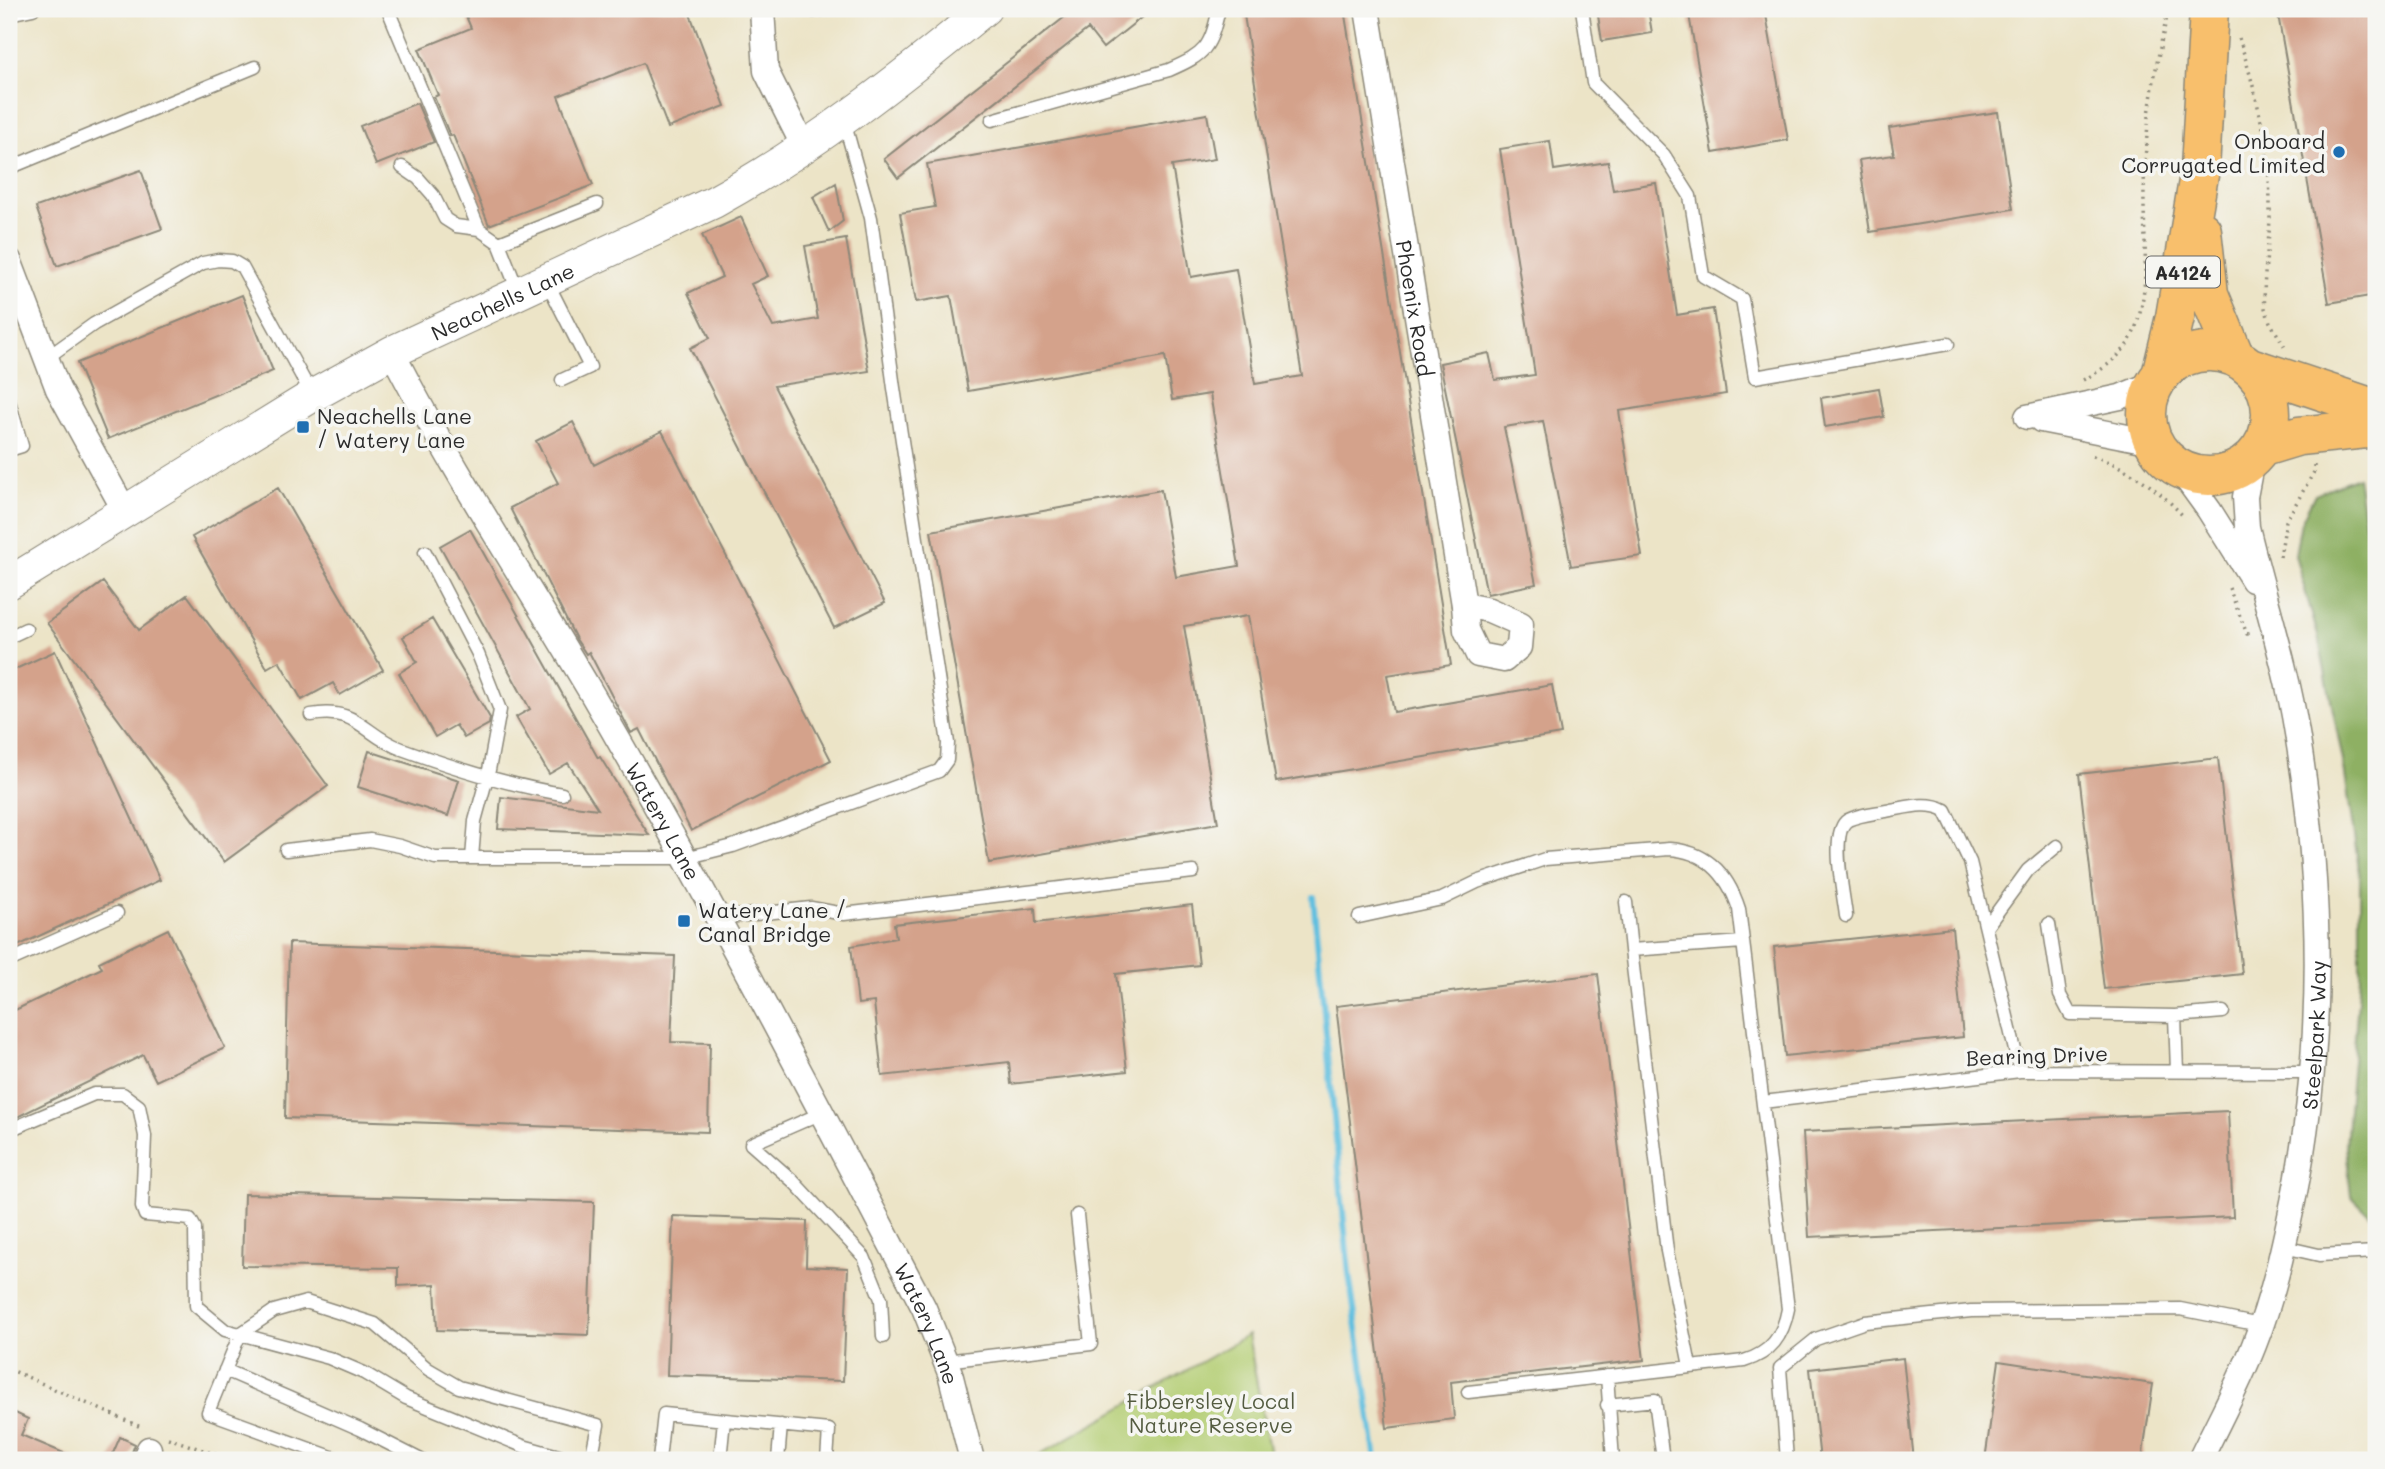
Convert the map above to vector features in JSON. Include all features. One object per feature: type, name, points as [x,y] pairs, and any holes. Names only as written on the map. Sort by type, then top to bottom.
[{"type":"main road","name":"A4124","points":[[2159,379],[2175,317],[2200,169],[2209,9]]},
{"type":"main road","name":"A4124","points":[[2200,169],[2209,294],[2242,361]]},
{"type":"main road","points":[[2376,410],[2210,350],[2181,356],[2159,379],[2148,400],[2147,421],[2153,442],[2161,456],[2180,470],[2206,478],[2230,474],[2258,454],[2299,436],[2376,428]]},
{"type":"main road","points":[[2242,361],[2262,383],[2269,408],[2269,431],[2258,454]]},
{"type":"street","points":[[762,9],[766,71],[805,149]]},
{"type":"street","name":"Neachells Lane","points":[[9,583],[312,396],[392,352],[714,202],[805,149],[985,9]]},
{"type":"street","name":"Phoenix Road","points":[[1367,9],[1464,605]]},
{"type":"street","points":[[9,260],[45,359],[76,427],[126,513]]},
{"type":"street","name":"Watery Lane","points":[[392,352],[428,424],[591,693],[719,918],[925,1308],[945,1361],[972,1460]]},
{"type":"street","points":[[2153,442],[2027,417],[2120,397],[2159,379]]},
{"type":"street","name":"Steelpark Way","points":[[2200,1460],[2260,1325],[2284,1247],[2302,1156],[2314,1072],[2319,957],[2313,858],[2297,731],[2247,527],[2245,497],[2258,454]]},
{"type":"street","name":"Steelpark Way","points":[[2180,470],[2263,595]]},
{"type":"lane","points":[[9,14],[33,9]]},
{"type":"lane","points":[[992,120],[1169,70],[1193,60],[1210,43],[1219,9]]},
{"type":"lane","points":[[1582,9],[1593,83],[1664,155],[1690,195],[1703,276],[1742,299],[1755,377],[1948,344]]},
{"type":"lane","points":[[389,12],[479,229]]},
{"type":"lane","points":[[9,168],[255,67]]},
{"type":"lane","points":[[286,850],[370,840],[400,846],[435,858],[685,858],[733,846],[939,771],[947,760],[948,743],[871,218],[844,121]]},
{"type":"lane","points":[[402,167],[418,178],[433,195],[445,219],[456,226],[479,229],[499,243],[518,292]]},
{"type":"lane","points":[[499,243],[597,204]]},
{"type":"lane","points":[[45,359],[94,324],[203,263],[232,261],[242,267],[312,396]]},
{"type":"lane","points":[[546,280],[590,367],[562,380]]},
{"type":"lane","points":[[9,401],[22,446],[9,450]]},
{"type":"lane","points":[[425,552],[478,654],[500,710],[488,776],[475,821],[472,858]]},
{"type":"lane","points":[[9,637],[26,629]]},
{"type":"lane","points":[[311,715],[336,712],[348,715],[398,748],[521,787],[562,794]]},
{"type":"lane","points":[[1846,916],[1837,837],[1843,825],[1853,819],[1913,806],[1937,806],[1951,818],[1962,840],[1987,926],[2020,1071]]},
{"type":"lane","points":[[1987,926],[2028,870],[2057,845]]},
{"type":"lane","points":[[1359,916],[1442,898],[1477,881],[1545,859],[1686,850],[1711,863],[1723,875],[1739,909],[1786,1286],[1785,1322],[1780,1337],[1758,1357],[1468,1392]]},
{"type":"lane","points":[[719,918],[811,908],[844,914],[1193,872]]},
{"type":"lane","points":[[1626,902],[1667,1251],[1690,1366]]},
{"type":"lane","points":[[9,961],[117,913]]},
{"type":"lane","points":[[2049,924],[2062,1003],[2070,1014],[2175,1017],[2223,1012]]},
{"type":"lane","points":[[1631,950],[1744,942]]},
{"type":"lane","points":[[2175,1017],[2177,1071]]},
{"type":"lane","name":"Bearing Drive","points":[[1763,1102],[2020,1071],[2314,1072]]},
{"type":"lane","points":[[9,1130],[93,1094],[123,1094],[139,1106],[145,1136],[142,1207],[145,1215],[190,1219],[195,1228],[196,1306],[225,1330],[329,1358],[418,1403],[523,1446],[573,1460]]},
{"type":"lane","points":[[822,1113],[751,1144],[793,1181],[864,1257],[881,1298],[883,1337]]},
{"type":"lane","points":[[945,1361],[1091,1344],[1077,1215]]},
{"type":"lane","points":[[2284,1247],[2319,1255],[2376,1252]]},
{"type":"lane","points":[[340,1460],[208,1412],[240,1334],[274,1311],[306,1302],[375,1324],[428,1369],[459,1387],[598,1425],[591,1460]]},
{"type":"lane","points":[[1787,1460],[1780,1368],[1816,1339],[1865,1322],[1971,1311],[2180,1309],[2260,1325]]},
{"type":"lane","points":[[225,1370],[360,1429],[421,1460]]},
{"type":"lane","points":[[1607,1376],[1607,1405],[1614,1460]]},
{"type":"lane","points":[[1607,1405],[1655,1400],[1663,1460]]},
{"type":"lane","points":[[659,1460],[664,1414],[829,1430],[827,1460]]},
{"type":"lane","points":[[720,1460],[724,1420]]},
{"type":"lane","points":[[778,1460],[781,1425]]},
{"type":"path","points":[[2073,385],[2112,363],[2126,346],[2137,324],[2144,269],[2144,188],[2150,112],[2169,9]]},
{"type":"path","points":[[9,1369],[156,1434],[146,1454]]},
{"type":"path","points":[[146,1454],[157,1435],[232,1460]]},
{"type":"green space","points":[[2358,477],[2371,562],[2376,562],[2376,1221],[2351,1196],[2346,1146],[2360,976],[2360,876],[2343,761],[2318,636],[2295,555],[2301,522],[2315,494]]},
{"type":"green space","name":"Fibbersley Local Nature Reserve","points":[[1248,1335],[1271,1460],[1030,1460]]},
{"type":"building","points":[[463,9],[688,9],[725,106],[668,128],[643,63],[558,96],[593,185],[489,225],[453,135],[450,136],[434,97],[438,95],[419,49],[471,28]]},
{"type":"building","points":[[1075,9],[1152,9],[1103,48],[1088,29],[898,178],[884,159]]},
{"type":"building","points":[[1243,9],[1344,9],[1451,665],[1387,675],[1394,712],[1552,685],[1561,734],[1276,782],[1248,616],[1184,626],[1218,823],[989,863],[931,531],[1161,490],[1176,577],[1239,566],[1210,394],[1172,400],[1165,356],[968,391],[951,296],[916,302],[900,213],[935,207],[927,164],[1207,114],[1215,159],[1172,166],[1191,277],[1236,269],[1255,384],[1302,376]]},
{"type":"building","points":[[1597,9],[1648,9],[1652,33],[1602,41]]},
{"type":"building","points":[[1688,9],[1765,9],[1788,140],[1713,153]]},
{"type":"building","name":"Onboard Corrugated Limited","points":[[2277,9],[2376,9],[2376,295],[2329,303]]},
{"type":"building","points":[[417,103],[434,142],[376,165],[360,126]]},
{"type":"building","points":[[1998,112],[2013,209],[1870,232],[1859,160],[1894,155],[1889,128]]},
{"type":"building","points":[[1550,141],[1554,170],[1608,162],[1613,190],[1656,183],[1677,315],[1713,309],[1726,394],[1619,411],[1642,556],[1571,566],[1543,421],[1504,427],[1536,584],[1487,594],[1440,363],[1489,353],[1495,380],[1535,375],[1500,149]]},
{"type":"building","points":[[141,170],[162,229],[57,266],[36,207]]},
{"type":"building","points":[[836,183],[843,221],[829,232],[813,197]]},
{"type":"building","points":[[741,217],[768,276],[751,284],[773,327],[818,319],[805,246],[846,239],[869,371],[774,386],[885,603],[834,628],[690,348],[710,338],[688,293],[722,277],[702,235]]},
{"type":"building","points":[[242,295],[273,371],[108,439],[77,363]]},
{"type":"building","points":[[1879,388],[1884,417],[1825,427],[1821,398]]},
{"type":"building","points":[[573,422],[594,465],[662,431],[831,760],[691,831],[639,729],[631,733],[589,652],[586,654],[576,639],[510,508],[558,483],[536,441]]},
{"type":"building","points":[[278,488],[383,670],[340,695],[333,683],[302,700],[279,661],[267,668],[192,537]]},
{"type":"building","points":[[470,529],[598,758],[600,757],[649,835],[498,829],[501,797],[598,809],[568,763],[549,774],[516,717],[530,709],[440,546]]},
{"type":"building","points":[[103,582],[139,630],[187,595],[328,786],[224,862],[47,623]]},
{"type":"building","points":[[432,619],[490,718],[489,724],[464,738],[456,725],[435,737],[399,673],[417,662],[403,637]]},
{"type":"building","points":[[55,651],[160,880],[9,950],[9,672]]},
{"type":"building","points":[[369,751],[459,780],[448,816],[358,787]]},
{"type":"building","points":[[2218,758],[2242,974],[2104,989],[2079,774]]},
{"type":"building","points":[[1192,905],[1199,965],[1116,974],[1127,1071],[1011,1084],[1009,1062],[882,1076],[874,1002],[858,1004],[851,946],[896,938],[894,924],[1035,908],[1036,923]]},
{"type":"building","points":[[1952,928],[1963,1037],[1785,1056],[1774,947]]},
{"type":"building","points":[[168,929],[225,1048],[156,1081],[143,1055],[9,1121],[9,1013],[102,968],[99,962]]},
{"type":"building","points":[[289,943],[675,956],[671,1042],[710,1043],[708,1132],[285,1118]]},
{"type":"building","points":[[1598,974],[1644,1360],[1451,1382],[1454,1419],[1387,1428],[1336,1006]]},
{"type":"building","points":[[2228,1111],[2233,1217],[1809,1237],[1803,1132]]},
{"type":"building","points":[[244,1194],[594,1202],[589,1335],[437,1330],[435,1284],[398,1286],[398,1268],[242,1266]]},
{"type":"building","points":[[673,1216],[807,1221],[806,1266],[848,1268],[843,1381],[667,1375]]},
{"type":"building","points":[[1903,1358],[1914,1460],[1820,1460],[1810,1369]]},
{"type":"building","points":[[1999,1361],[2153,1384],[2142,1460],[1985,1460]]},
{"type":"building","points":[[9,1410],[28,1419],[21,1435],[80,1460],[9,1460]]},
{"type":"building","points":[[120,1437],[135,1444],[129,1460],[110,1460]]},
{"type":"waterway","points":[[1313,897],[1349,1274],[1376,1460]]},
{"type":"place","name":"Onboard Corrugated Limited","points":[[2339,152]]},
{"type":"place","name":"Neachells Lane / Watery Lane","points":[[303,427]]},
{"type":"place","name":"Watery Lane / Canal Bridge","points":[[684,921]]}]
